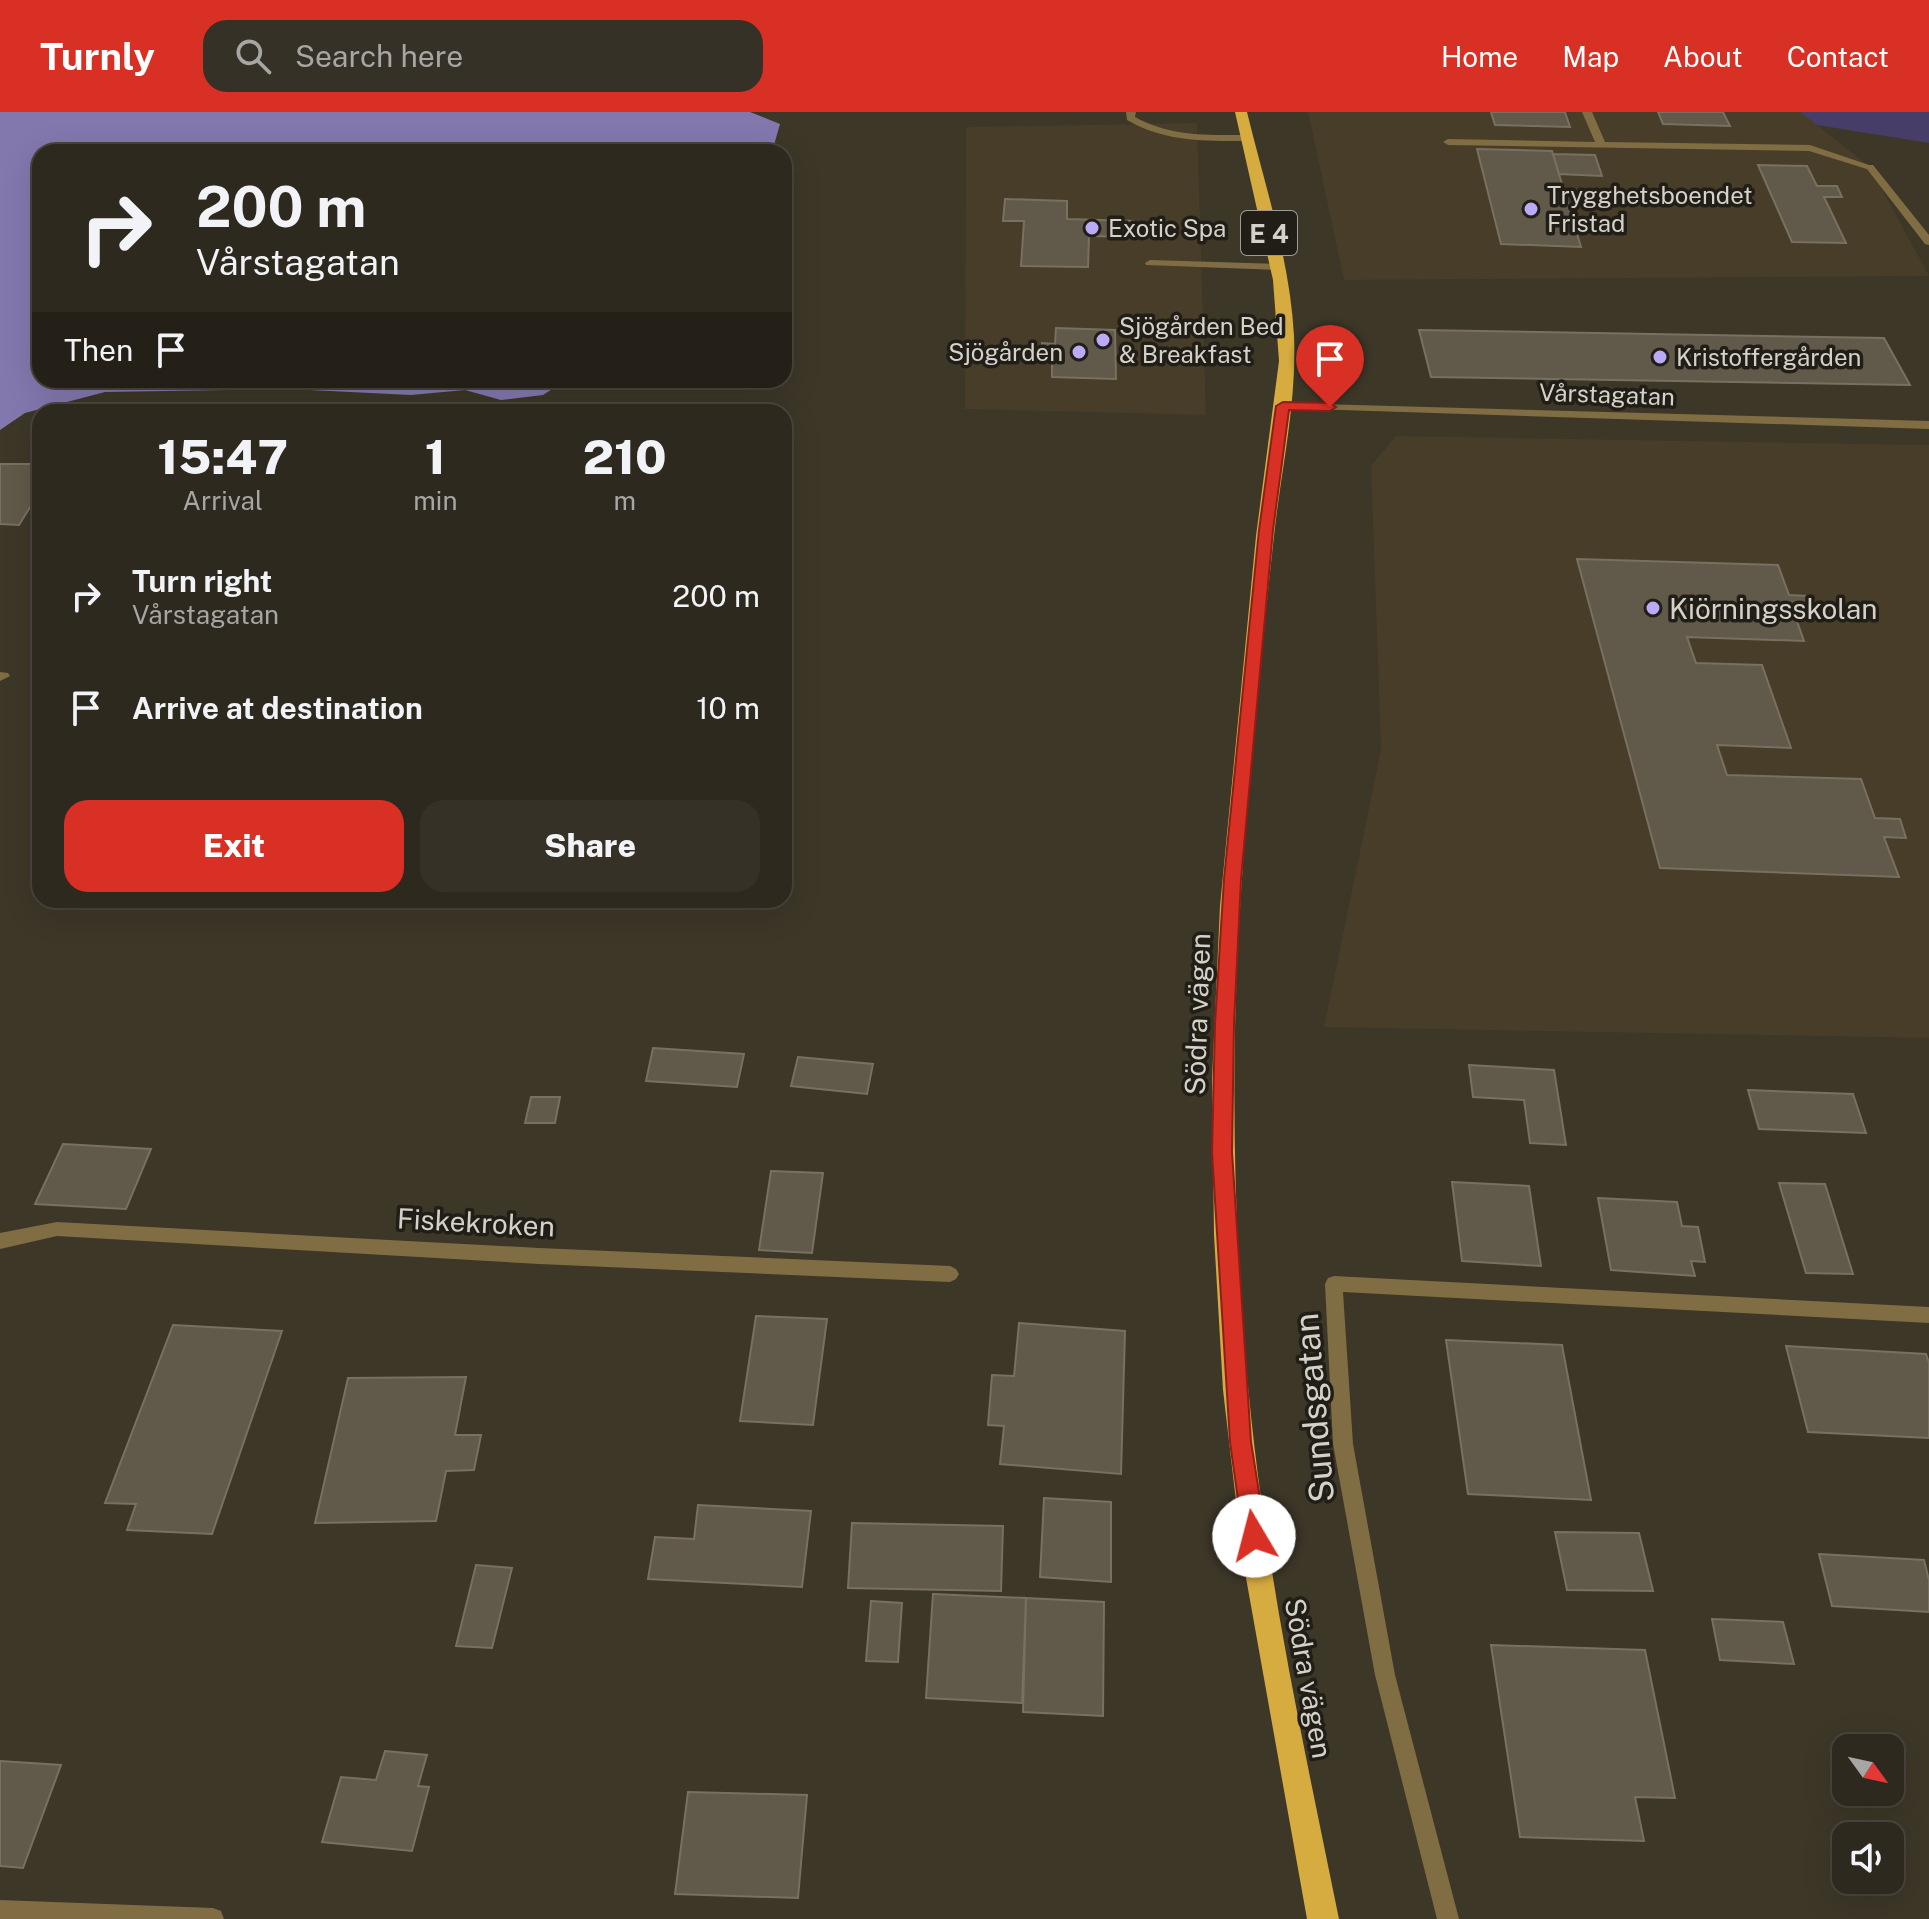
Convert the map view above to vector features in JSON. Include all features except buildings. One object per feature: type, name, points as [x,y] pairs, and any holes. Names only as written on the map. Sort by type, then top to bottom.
[{"type":"highway","name":"Södra vägen","points":[[1241,112],[1277,267],[1286,339],[1283,406],[1266,530],[1233,879],[1222,1152],[1241,1442],[1268,1629],[1323,1919]]},
{"type":"street","points":[[1131,112],[1130,118],[1161,134],[1247,138]]},
{"type":"street","points":[[1587,112],[1601,144]]},
{"type":"street","points":[[1448,142],[1810,148],[1870,167],[1929,242]]},
{"type":"street","points":[[1150,263],[1277,267]]},
{"type":"street","name":"Vårstagatan","points":[[1283,406],[1929,425]]},
{"type":"street","name":"Fiskekroken","points":[[0,1241],[57,1229],[555,1257],[950,1274]]},
{"type":"street","name":"Sundsgatan","points":[[1448,1919],[1385,1675],[1343,1444],[1334,1284],[1929,1315]]},
{"type":"street","points":[[0,1911],[213,1919]]},
{"type":"shaded area","points":[[0,112],[750,112],[780,124],[774,144],[32,144],[32,388],[554,388],[543,395],[501,400],[465,390],[411,395],[289,389],[105,392],[59,404],[32,404],[32,411],[0,430]]},
{"type":"shaded area","points":[[1308,112],[1810,112],[1817,125],[1870,167],[1929,276],[1344,280]]},
{"type":"shaded area","points":[[1800,112],[1929,112],[1929,143],[1817,125]]},
{"type":"shaded area","points":[[1197,123],[1206,415],[965,409],[966,127]]},
{"type":"shaded area","name":"Kiörningsskolan","points":[[1396,436],[1929,445],[1929,1038],[1324,1027],[1381,749],[1371,466]]},
{"type":"place","name":"Trygghetsboendet Fristad","points":[[1531,209]]},
{"type":"place","name":"Exotic Spa","points":[[1092,228]]},
{"type":"place","name":"Sjögården Bed & Breakfast","points":[[1103,340]]},
{"type":"place","name":"Sjögården","points":[[1079,352]]},
{"type":"place","name":"Kristoffergården","points":[[1660,357]]},
{"type":"place","name":"Kiörningsskolan","points":[[1653,608]]},
{"type":"route","points":[[1254,1536],[1241,1442],[1222,1152],[1233,879],[1266,530],[1283,406],[1330,407]]}]
